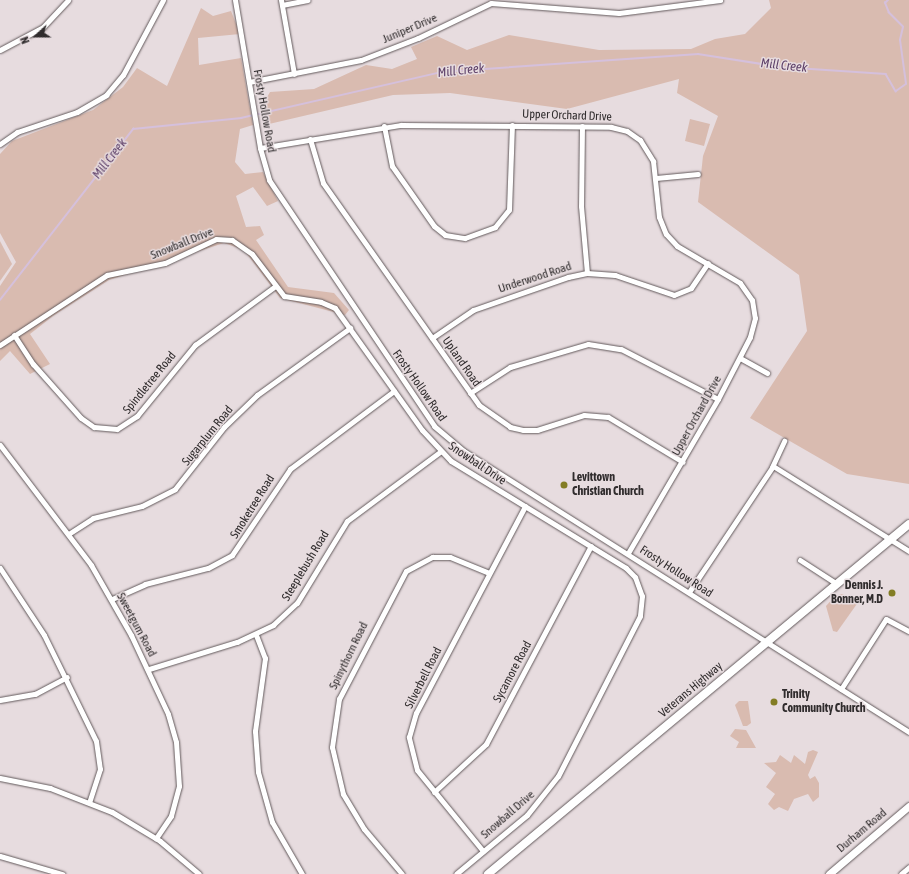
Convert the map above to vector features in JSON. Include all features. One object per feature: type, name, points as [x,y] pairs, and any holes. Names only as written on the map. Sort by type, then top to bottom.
[{"type":"main road","name":"Veterans Highway","points":[[488,874],[909,524]]},
{"type":"main road","name":"Durham Road","points":[[829,874],[909,806]]},
{"type":"street","points":[[0,50],[43,27],[68,0]]},
{"type":"street","points":[[0,144],[17,132],[77,112],[106,95],[123,75],[163,0]]},
{"type":"street","name":"Frosty Hollow Road","points":[[235,0],[260,148],[278,197],[434,426],[464,451],[628,553],[909,732]]},
{"type":"street","points":[[294,74],[282,2],[308,0]]},
{"type":"street","name":"Juniper Drive","points":[[249,82],[361,60],[418,38],[491,3],[618,13],[720,0]]},
{"type":"street","points":[[384,126],[392,166],[434,226],[445,235],[465,238],[495,227],[509,210],[512,125]]},
{"type":"street","name":"Upper Orchard Drive","points":[[260,148],[384,126],[611,126],[634,135],[649,152],[656,178],[659,218],[666,234],[677,246],[736,279],[752,300],[754,324],[740,358],[718,399],[683,462],[628,553]]},
{"type":"street","points":[[582,126],[582,206],[587,273]]},
{"type":"street","name":"Upland Road","points":[[310,139],[322,183],[470,393],[488,412],[517,429],[537,430],[584,415],[599,415],[622,424],[683,462]]},
{"type":"street","points":[[656,178],[698,174]]},
{"type":"street","name":"Snowball Drive","points":[[0,345],[107,275],[165,263],[216,239],[232,240],[246,247],[274,287],[284,296],[328,304],[350,328],[394,391],[440,452],[590,546],[635,577],[642,596],[640,616],[545,796],[458,873]]},
{"type":"street","name":"Underwood Road","points":[[432,338],[474,310],[587,273],[624,277],[663,295],[674,295],[691,288],[708,263]]},
{"type":"street","name":"Spindletree Road","points":[[14,335],[37,370],[81,418],[94,427],[117,429],[137,416],[196,345],[274,287]]},
{"type":"street","name":"Sugarplum Road","points":[[70,533],[94,518],[142,506],[175,489],[224,427],[257,395],[350,328]]},
{"type":"street","points":[[470,393],[510,367],[588,344],[621,349],[718,399]]},
{"type":"street","points":[[740,358],[767,373]]},
{"type":"street","name":"Smoketree Road","points":[[112,599],[146,584],[208,568],[232,555],[290,469],[394,391]]},
{"type":"street","points":[[689,592],[772,467],[784,441]]},
{"type":"street","name":"Sweetgum Road","points":[[0,445],[70,533],[112,599],[149,669],[173,730],[179,773],[174,807],[156,838]]},
{"type":"street","name":"Steeplebush Road","points":[[149,669],[256,635],[273,625],[297,603],[331,543],[353,515],[440,452]]},
{"type":"street","points":[[772,467],[784,471],[909,551]]},
{"type":"street","name":"Silverbell Road","points":[[483,851],[434,792],[413,763],[409,744],[412,723],[525,506]]},
{"type":"street","name":"Sycamore Road","points":[[434,792],[486,744],[590,546]]},
{"type":"street","name":"Spinythorn Road","points":[[402,874],[364,829],[343,794],[332,747],[339,699],[406,571],[432,558],[450,557],[489,573]]},
{"type":"street","points":[[800,560],[837,584]]},
{"type":"street","points":[[0,568],[67,677],[98,749],[98,780],[89,802]]},
{"type":"street","points":[[841,689],[886,619],[909,631]]},
{"type":"street","points":[[256,635],[265,665],[255,731],[258,772],[272,822],[302,874]]},
{"type":"street","points":[[0,700],[35,694],[67,677]]},
{"type":"street","points":[[0,778],[50,788],[89,802],[156,838],[200,874]]},
{"type":"street","points":[[0,856],[62,874]]},
{"type":"street","points":[[901,874],[909,867]]},
{"type":"shaded area","points":[[769,0],[909,0],[909,484],[847,474],[750,418],[807,331],[799,275],[698,202],[703,156],[718,116],[677,93],[679,79],[567,109],[450,93],[393,95],[269,124],[262,106],[270,92],[314,89],[366,65],[392,69],[417,59],[411,47],[437,36],[467,50],[509,35],[599,50],[691,49],[715,39],[745,34],[771,8]]},
{"type":"shaded area","points":[[201,8],[213,16],[231,11],[240,34],[198,38],[199,65],[241,58],[253,125],[240,129],[235,162],[245,174],[263,172],[278,201],[267,206],[253,187],[236,196],[246,227],[260,226],[264,235],[256,240],[288,287],[334,293],[349,310],[345,315],[280,298],[244,250],[224,243],[109,280],[53,316],[30,334],[50,364],[30,374],[10,351],[0,361],[0,286],[16,262],[0,233],[0,154],[12,141],[93,110],[123,87],[137,68],[167,86]]},
{"type":"shaded area","points":[[690,119],[710,124],[704,146],[685,141]]},
{"type":"shaded area","points":[[0,241],[12,264],[0,281]]},
{"type":"shaded area","points":[[842,594],[859,601],[837,632],[833,631],[826,606],[835,596]]},
{"type":"shaded area","points":[[739,701],[748,701],[751,723],[747,726],[743,726],[735,705]]},
{"type":"shaded area","points":[[735,729],[746,730],[756,748],[736,748],[739,742],[730,736]]},
{"type":"shaded area","points":[[813,750],[818,752],[808,775],[810,779],[815,776],[819,783],[819,797],[813,802],[808,794],[794,799],[788,811],[779,807],[774,810],[768,804],[775,794],[766,787],[776,773],[764,763],[776,762],[780,755],[791,763],[794,755],[805,764],[808,752]]},
{"type":"waterway","name":"Mill Creek","points":[[0,300],[133,129],[241,118],[442,72],[698,54],[781,67],[886,74],[896,91],[906,84],[900,40],[903,27],[889,13],[885,3],[888,0]]},
{"type":"place","name":"Levittown Christian Church","points":[[564,485]]},
{"type":"place","name":"Dennis J. Bonner, M.D","points":[[892,593]]},
{"type":"place","name":"Trinity Community Church","points":[[774,702]]}]
